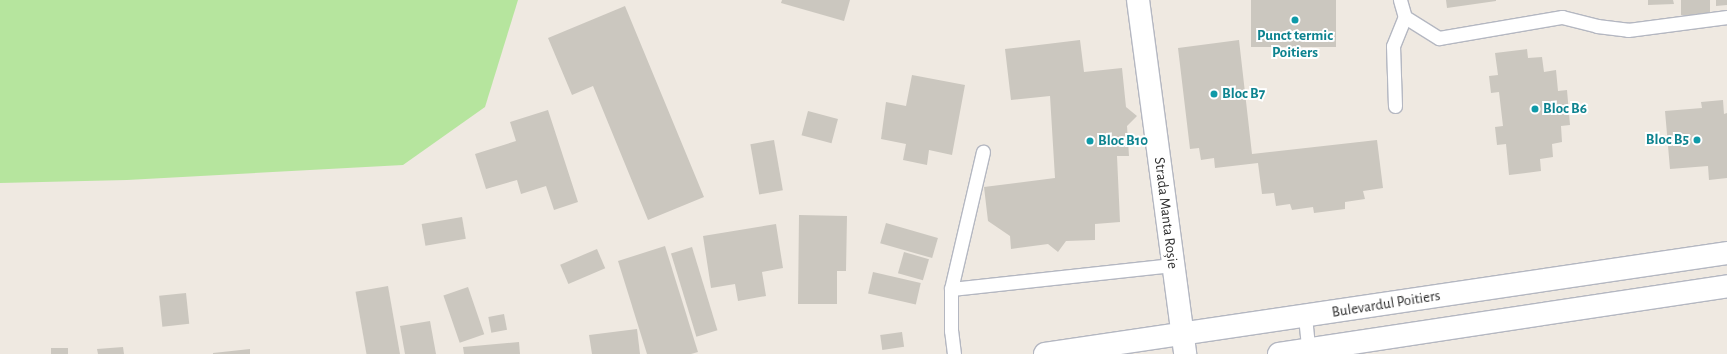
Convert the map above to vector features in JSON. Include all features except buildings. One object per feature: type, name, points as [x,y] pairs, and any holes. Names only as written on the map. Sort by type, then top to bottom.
[{"type":"main road","name":"Strada Manta Roșie","points":[[1138,0],[1181,333],[1185,354]]},
{"type":"main road","name":"Bulevardul Poitiers","points":[[1045,354],[1181,333],[1305,317],[1727,253]]},
{"type":"main road","points":[[1278,354],[1309,352],[1727,286]]},
{"type":"lane","points":[[1395,106],[1393,46],[1405,17],[1400,0]]},
{"type":"lane","points":[[1405,17],[1439,38],[1562,17],[1597,26],[1628,30],[1727,17]]},
{"type":"lane","points":[[954,354],[951,331],[951,289],[983,152]]},
{"type":"lane","points":[[951,289],[1173,265]]},
{"type":"lane","points":[[1305,317],[1309,352]]},
{"type":"green space","points":[[0,0],[518,0],[485,107],[403,165],[127,180],[0,183]]},
{"type":"place","name":"Punct termic Poitiers","points":[[1295,20]]},
{"type":"place","name":"Bloc B7","points":[[1214,94]]},
{"type":"place","name":"Bloc B6","points":[[1535,109]]},
{"type":"place","name":"Bloc B5","points":[[1697,140]]},
{"type":"place","name":"Bloc B10","points":[[1090,141]]}]
